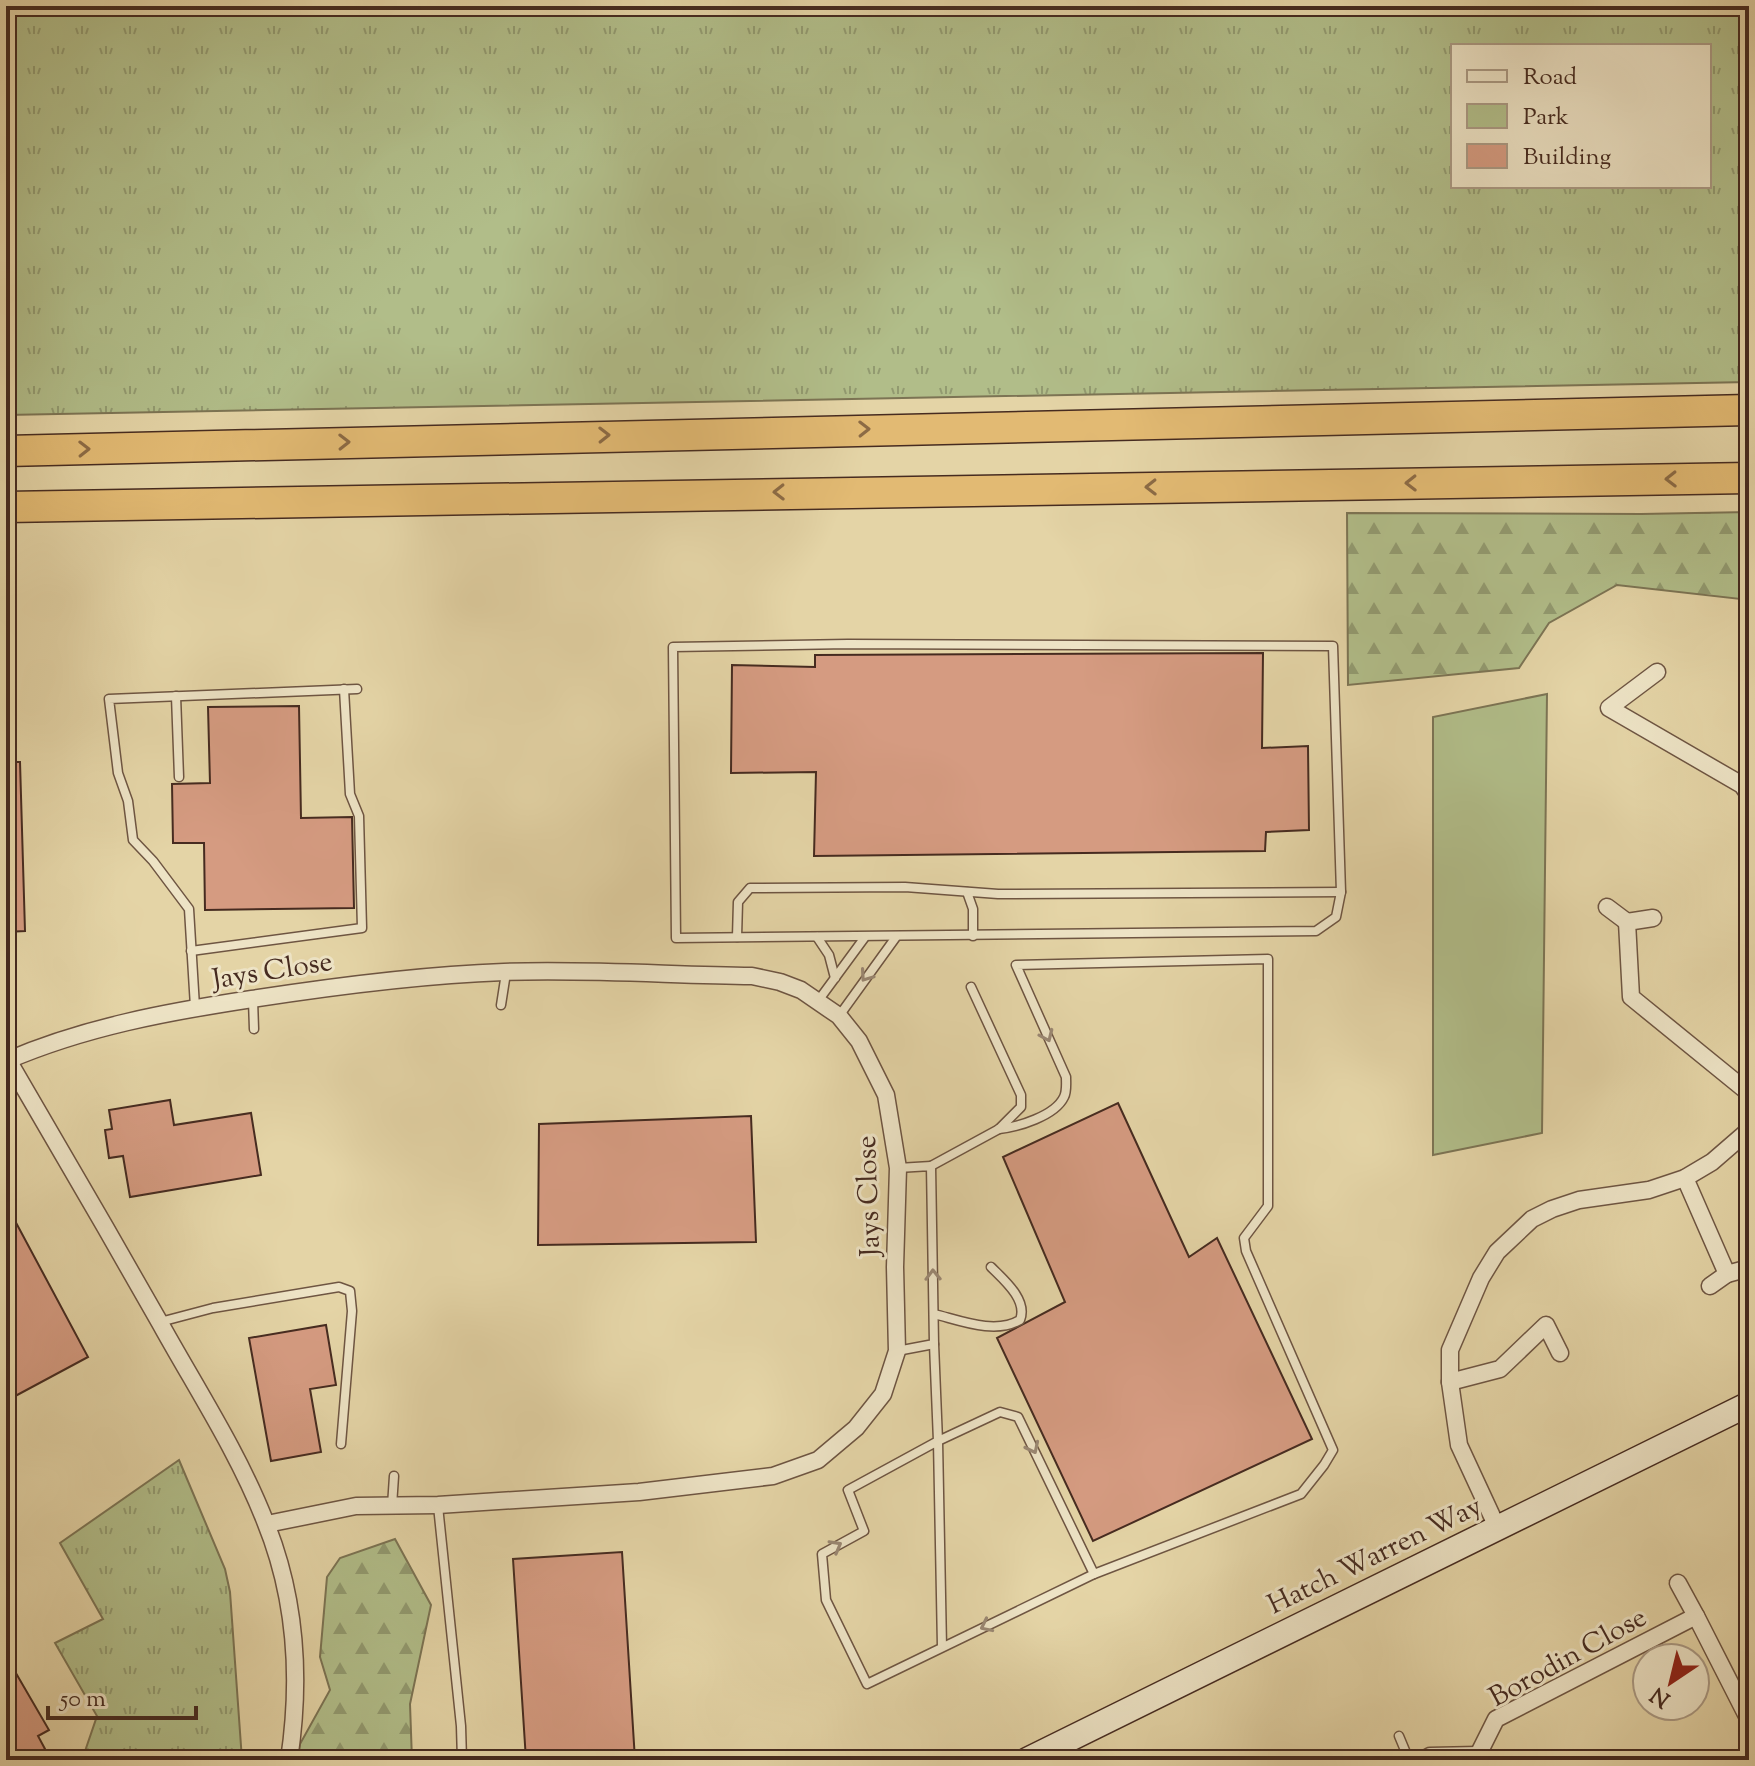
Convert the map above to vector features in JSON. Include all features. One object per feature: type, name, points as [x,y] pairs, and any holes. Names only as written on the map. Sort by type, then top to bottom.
[{"type":"highway","points":[[6,451],[1749,410]]},
{"type":"highway","points":[[6,507],[1749,478]]},
{"type":"street","points":[[1657,672],[1609,708],[1747,785]]},
{"type":"street","points":[[1607,907],[1627,922],[1653,918]]},
{"type":"street","points":[[1627,922],[1631,997],[1749,1093]]},
{"type":"street","name":"Jays Close","points":[[267,1524],[356,1506],[438,1505],[639,1492],[773,1476],[818,1460],[842,1442],[883,1394],[897,1351],[895,1267],[898,1168],[886,1095],[859,1041],[839,1016],[818,1001],[780,982],[752,976],[506,972],[369,981],[195,1007],[123,1021],[53,1042],[7,1060],[159,1322],[249,1484],[267,1524],[284,1586],[295,1648],[296,1686],[289,1760]]},
{"type":"street","points":[[1497,1527],[1459,1445],[1450,1382],[1450,1350],[1481,1278],[1497,1252],[1532,1219],[1552,1209],[1579,1200],[1649,1190],[1685,1178],[1712,1162],[1749,1130]]},
{"type":"street","points":[[1685,1178],[1727,1274]]},
{"type":"street","points":[[1710,1286],[1727,1274],[1749,1268]]},
{"type":"street","points":[[1450,1382],[1500,1369],[1546,1325],[1560,1353]]},
{"type":"street","name":"Hatch Warren Way","points":[[1027,1760],[1748,1406]]},
{"type":"street","points":[[1678,1583],[1749,1720]]},
{"type":"street","name":"Borodin Close","points":[[1423,1760],[1430,1756],[1481,1758],[1496,1719],[1696,1616]]},
{"type":"lane","points":[[833,644],[1333,646],[1341,892],[1336,917],[1316,931],[676,938],[673,647],[833,644]]},
{"type":"lane","points":[[191,951],[362,928],[359,816],[350,794],[344,689]]},
{"type":"lane","points":[[195,1007],[189,909],[133,840],[128,801],[118,773],[109,699],[357,689]]},
{"type":"lane","points":[[176,696],[179,777]]},
{"type":"lane","points":[[737,937],[738,902],[750,888],[905,887],[998,894],[1341,892]]},
{"type":"lane","points":[[967,892],[973,909],[973,936]]},
{"type":"lane","points":[[817,937],[829,955],[835,978]]},
{"type":"lane","points":[[818,1001],[865,937]]},
{"type":"lane","points":[[839,1016],[896,937]]},
{"type":"lane","points":[[999,1129],[1014,1128],[1052,1110],[1066,1093],[1066,1077],[1016,965],[1268,959],[1268,1206],[1244,1238],[1246,1251],[1333,1450],[1324,1465],[1301,1494],[1094,1574],[867,1684],[826,1600],[822,1554],[864,1531],[848,1490],[938,1441],[1000,1412],[1018,1417],[1094,1574]]},
{"type":"lane","points":[[501,1005],[506,972]]},
{"type":"lane","points":[[898,1168],[931,1166],[999,1129],[1021,1107],[1021,1095],[971,987]]},
{"type":"lane","points":[[253,999],[254,1029]]},
{"type":"lane","points":[[931,1166],[942,1647]]},
{"type":"lane","points":[[934,1314],[989,1327],[1014,1324],[1020,1320],[1022,1310],[1019,1300],[991,1267]]},
{"type":"lane","points":[[159,1322],[213,1308],[339,1287],[350,1291],[352,1311],[341,1444]]},
{"type":"lane","points":[[897,1351],[934,1344]]},
{"type":"lane","points":[[392,1506],[394,1476]]},
{"type":"lane","points":[[438,1505],[460,1711],[462,1760]]},
{"type":"lane","points":[[1399,1736],[1409,1760]]},
{"type":"green space","points":[[6,6],[1749,6],[1749,382],[6,415]]},
{"type":"green space","points":[[1749,512],[1749,600],[1617,585],[1549,623],[1519,668],[1348,685],[1347,513]]},
{"type":"green space","points":[[1547,694],[1542,1133],[1433,1155],[1433,717]]},
{"type":"green space","points":[[179,1460],[225,1569],[230,1592],[242,1760],[82,1760],[97,1716],[55,1643],[103,1619],[60,1543]]},
{"type":"green space","points":[[395,1539],[431,1605],[410,1704],[412,1760],[298,1760],[300,1744],[330,1690],[320,1657],[327,1577],[340,1558]]},
{"type":"building","points":[[1263,653],[1262,748],[1308,746],[1309,830],[1266,832],[1265,851],[814,856],[816,772],[731,773],[732,665],[815,667],[815,655]]},
{"type":"building","points":[[299,706],[301,818],[352,817],[354,908],[205,910],[204,843],[173,843],[172,784],[210,783],[208,707]]},
{"type":"building","points":[[6,762],[20,762],[25,931],[6,932]]},
{"type":"building","points":[[170,1100],[174,1125],[251,1113],[261,1175],[130,1197],[123,1156],[109,1158],[105,1130],[112,1129],[109,1110]]},
{"type":"building","points":[[1118,1103],[1189,1257],[1217,1238],[1312,1439],[1093,1541],[997,1338],[1065,1302],[1003,1157]]},
{"type":"building","points":[[751,1116],[756,1242],[538,1245],[539,1124]]},
{"type":"building","points":[[6,1204],[88,1357],[6,1401]]},
{"type":"building","points":[[326,1325],[336,1385],[310,1389],[321,1452],[271,1461],[249,1338]]},
{"type":"building","points":[[622,1552],[635,1760],[526,1760],[513,1559]]},
{"type":"building","points":[[6,1656],[49,1730],[38,1736],[45,1749],[27,1760],[6,1760]]}]
